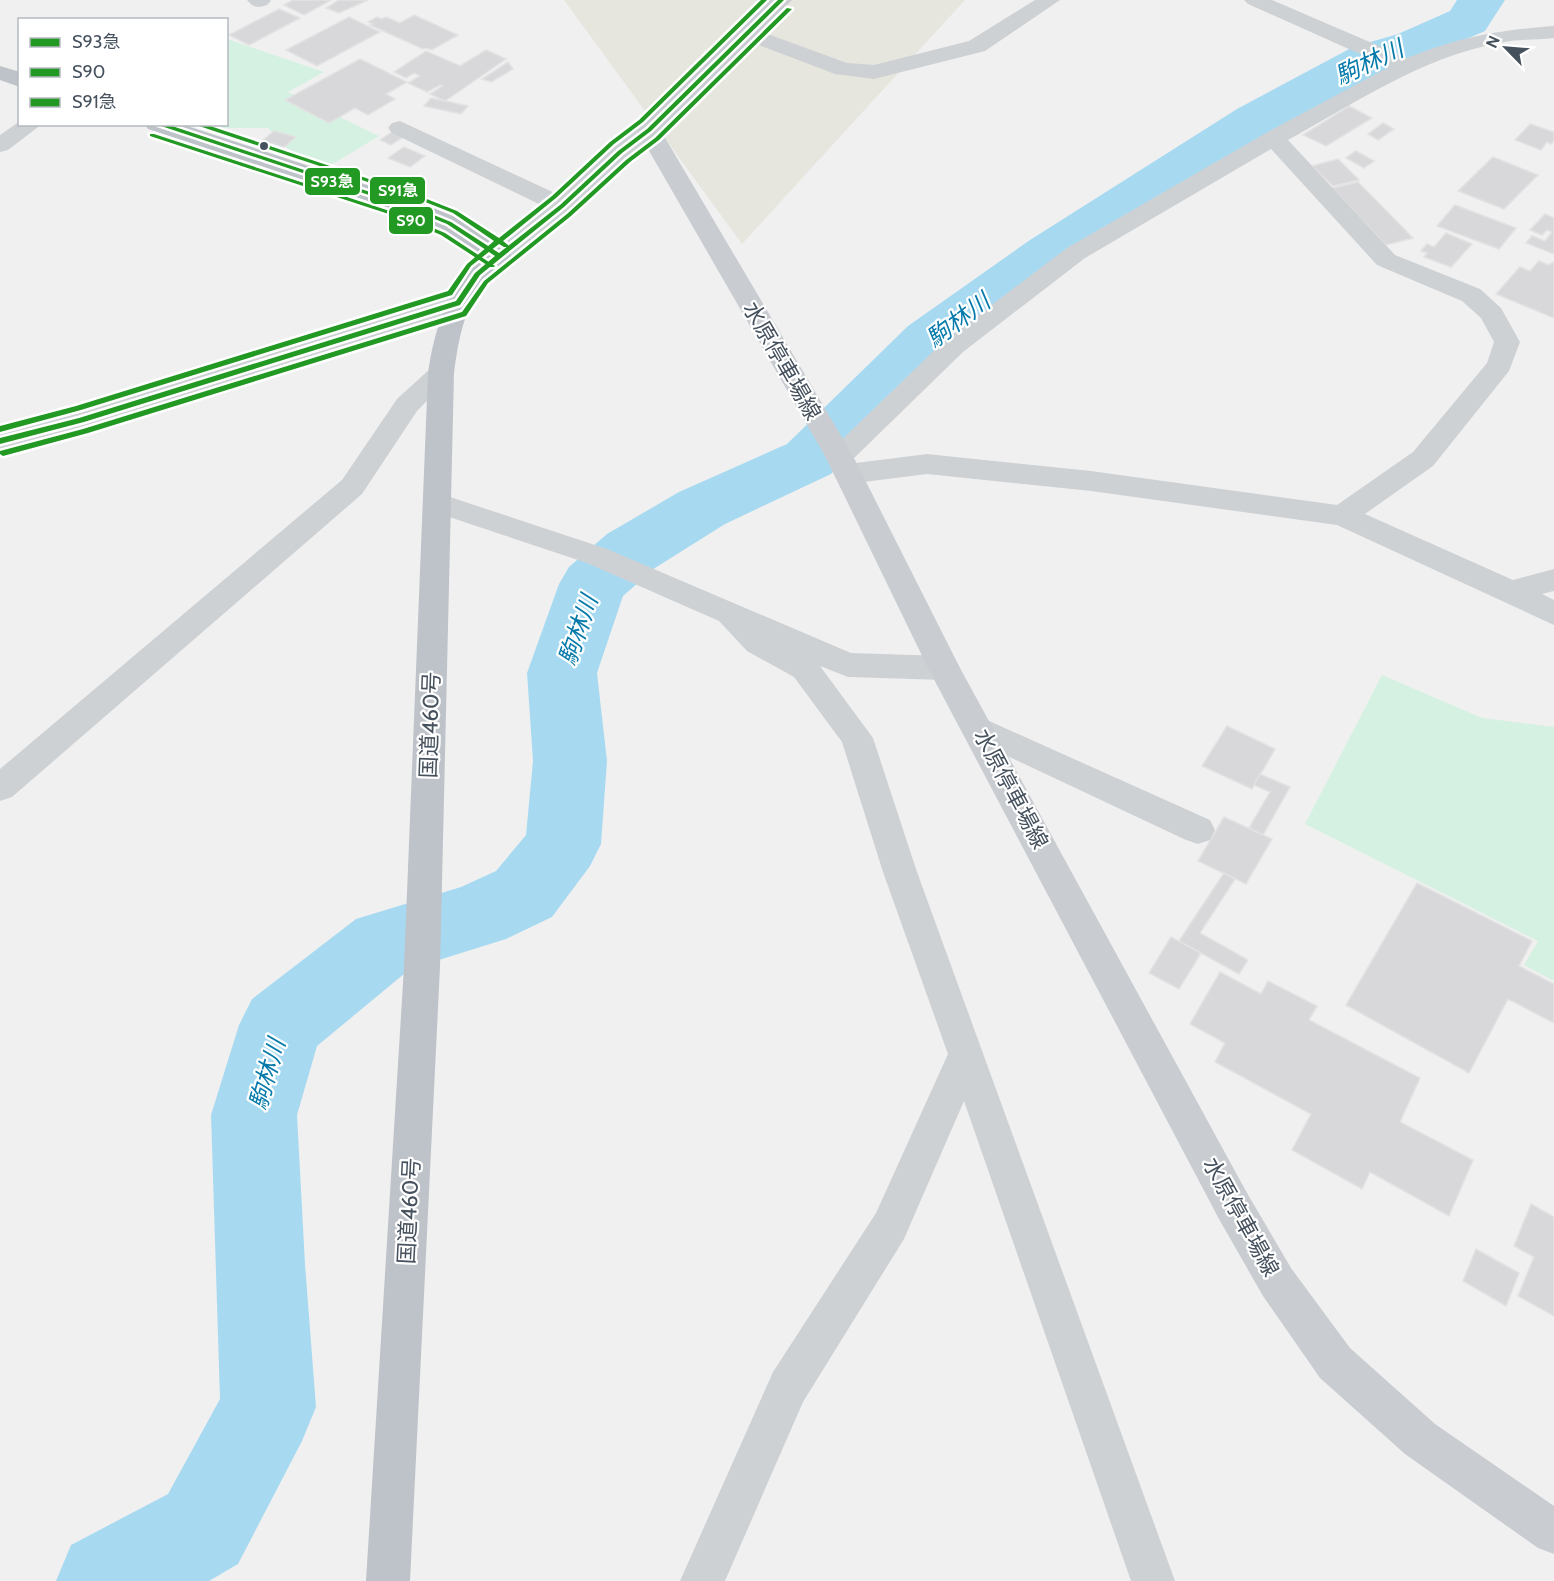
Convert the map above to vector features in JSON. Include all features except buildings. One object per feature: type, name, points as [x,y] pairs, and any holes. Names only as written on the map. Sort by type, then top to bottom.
[{"type":"highway","points":[[0,73],[18,79]]},
{"type":"highway","points":[[162,126],[407,206],[449,223],[499,256]]},
{"type":"highway","name":"国道460号","points":[[388,1581],[422,967],[441,373],[446,338],[458,303],[477,274],[499,256]]},
{"type":"main road","points":[[649,130],[781,0]]},
{"type":"main road","name":"水原停車場線","points":[[649,130],[843,465],[944,668],[1233,1206],[1277,1282],[1335,1363],[1420,1439],[1554,1533]]},
{"type":"street","points":[[748,33],[843,69],[874,72],[977,46],[1049,0]]},
{"type":"street","points":[[1255,0],[1358,47],[1407,66]]},
{"type":"street","points":[[843,465],[954,346],[1076,253],[1274,138],[1407,66],[1499,36],[1554,32]]},
{"type":"street","points":[[0,145],[28,126]]},
{"type":"street","points":[[400,128],[562,206]]},
{"type":"street","points":[[499,256],[562,206],[620,152],[649,130]]},
{"type":"street","points":[[1274,138],[1386,260],[1472,295],[1492,314],[1507,342],[1500,365],[1423,459],[1342,516]]},
{"type":"street","points":[[0,441],[81,420],[458,303]]},
{"type":"street","points":[[0,788],[352,487],[408,405],[441,373]]},
{"type":"street","points":[[843,465],[927,464],[1091,482],[1342,516],[1511,591],[1554,614]]},
{"type":"street","points":[[438,503],[597,556],[848,665],[944,668]]},
{"type":"street","points":[[1511,591],[1554,580]]},
{"type":"street","points":[[728,612],[758,643],[805,669],[857,738],[900,872],[1153,1581]]},
{"type":"street","points":[[978,728],[1198,830]]},
{"type":"street","points":[[702,1581],[788,1387],[890,1226],[966,1054]]},
{"type":"shaded area","points":[[564,0],[965,0],[742,244]]},
{"type":"green space","points":[[228,39],[324,72],[288,92],[379,136],[331,165],[293,154],[268,128],[203,126],[228,126]]},
{"type":"green space","points":[[1382,675],[1482,718],[1554,727],[1554,981],[1524,965],[1538,941],[1305,824]]},
{"type":"waterway","name":"駒林川","points":[[107,1581],[203,1529],[268,1407],[259,1264],[254,1115],[281,1025],[384,943],[478,915],[524,894],[563,844],[570,761],[562,673],[593,584],[631,551],[702,508],[809,459],[929,339],[1050,252],[1255,120],[1371,58],[1415,44],[1468,21],[1481,0]]},
{"type":"transit line","name":"S91急","points":[[0,429],[78,408],[450,293],[469,265],[554,197],[612,143],[641,121],[764,0]]},
{"type":"transit line","name":"S93急","points":[[0,441],[81,420],[458,303],[477,274],[562,206],[620,152],[649,130],[781,0]]},
{"type":"transit line","name":"S90","points":[[3,453],[85,431],[464,314],[486,282],[569,215],[628,161],[657,139],[789,9]]},
{"type":"transit line","name":"S93急","points":[[164,126],[407,206],[449,223],[499,256]]},
{"type":"transit line","name":"S91急","points":[[202,126],[412,195],[455,212],[506,246]]},
{"type":"transit line","name":"S90","points":[[152,135],[403,217],[443,234],[492,266]]}]
